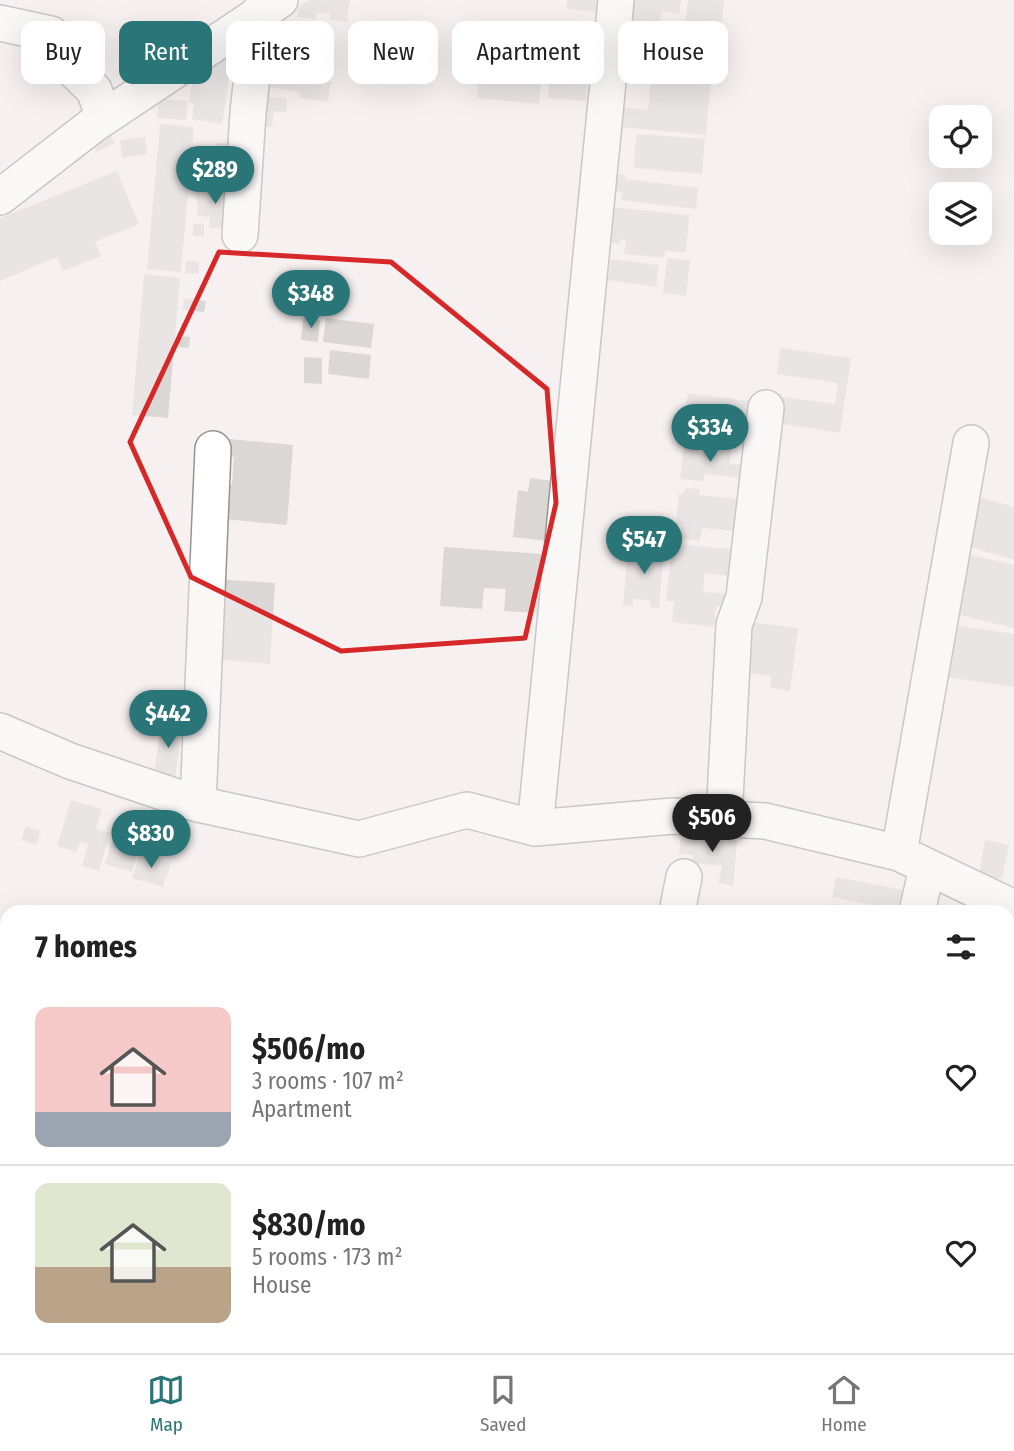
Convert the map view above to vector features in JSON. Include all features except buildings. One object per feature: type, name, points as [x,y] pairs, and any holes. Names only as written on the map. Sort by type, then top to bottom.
[{"type":"street","points":[[535,828],[616,0]]},
{"type":"street","points":[[0,197],[104,117],[269,6]]},
{"type":"street","points":[[240,235],[247,127],[269,6]]},
{"type":"street","points":[[0,23],[51,34],[56,53],[94,90],[104,117]]},
{"type":"street","points":[[724,819],[734,625],[744,597],[765,408]]},
{"type":"street","points":[[916,905],[913,861],[971,443]]},
{"type":"street","points":[[198,804],[213,449]]},
{"type":"street","points":[[0,731],[70,761],[198,804],[359,839],[467,810],[535,828],[673,816],[765,821],[913,861],[1008,905]]},
{"type":"street","points":[[678,905],[684,877]]},
{"type":"highlighted area","points":[[219,252],[391,262],[547,389],[556,503],[525,638],[341,651],[191,577],[130,442]]}]
